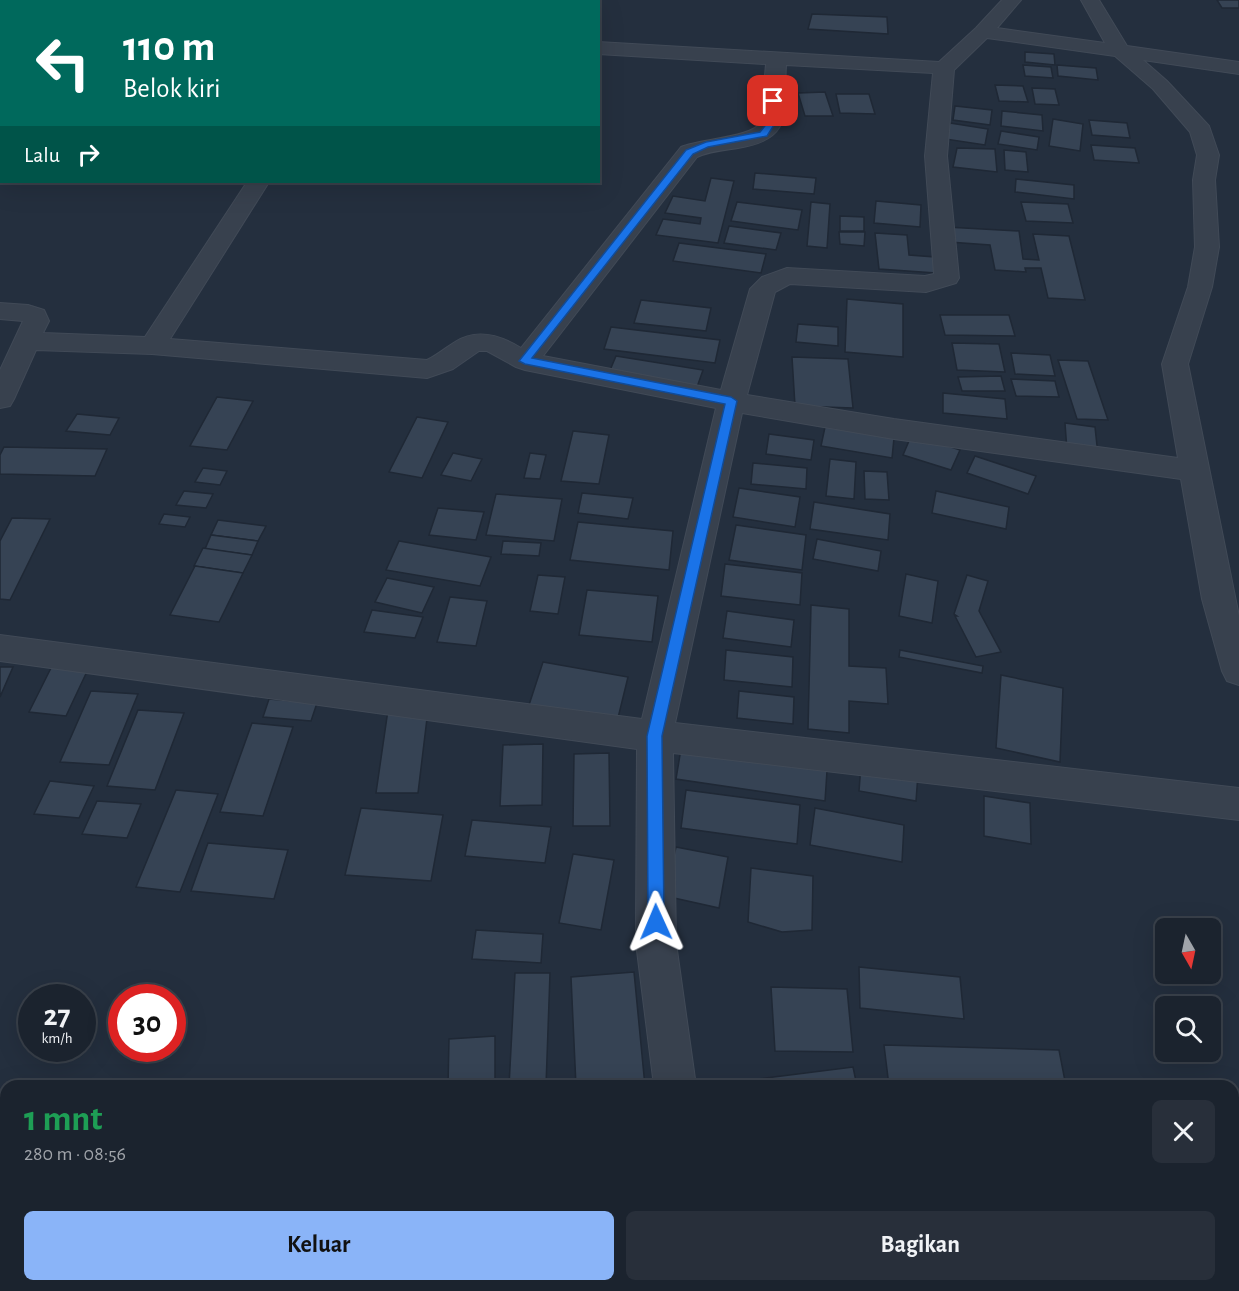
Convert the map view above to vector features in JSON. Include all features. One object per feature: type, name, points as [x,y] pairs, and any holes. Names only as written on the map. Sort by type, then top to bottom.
[{"type":"street","points":[[674,1080],[656,944],[655,736],[731,401],[763,289],[771,282],[787,276],[926,284],[947,278],[936,156],[944,68],[983,32],[1012,0]]},
{"type":"street","points":[[1090,0],[1119,50],[1143,69],[1185,111],[1201,131],[1208,155],[1204,180],[1207,247],[1200,287],[1175,364],[1218,599],[1239,671]]},
{"type":"street","points":[[983,32],[1239,68]]},
{"type":"street","points":[[600,48],[944,68]]},
{"type":"street","points":[[525,361],[689,152],[706,145],[755,137],[768,130],[772,122],[776,58]]},
{"type":"street","points":[[152,346],[257,183]]},
{"type":"street","points":[[0,311],[28,313],[35,316],[36,321],[0,399]]},
{"type":"street","points":[[27,341],[152,346],[363,366],[427,369],[438,368],[447,363],[462,347],[487,342],[525,361],[731,401],[948,436],[1196,471]]},
{"type":"street","points":[[0,648],[655,736],[1239,804]]},
{"type":"building","points":[[1217,0],[1239,0],[1239,8],[1222,8]]},
{"type":"building","points":[[812,14],[887,17],[888,34],[808,29]]},
{"type":"building","points":[[1025,52],[1054,54],[1055,65],[1025,62]]},
{"type":"building","points":[[1023,65],[1051,67],[1053,78],[1025,76]]},
{"type":"building","points":[[1057,65],[1096,68],[1098,80],[1058,76]]},
{"type":"building","points":[[995,85],[1023,86],[1028,102],[999,101]]},
{"type":"building","points":[[1032,88],[1055,89],[1059,105],[1035,104]]},
{"type":"building","points":[[825,92],[833,116],[805,116],[798,93]]},
{"type":"building","points":[[836,94],[869,94],[875,114],[840,113]]},
{"type":"building","points":[[955,106],[992,110],[990,125],[953,120]]},
{"type":"building","points":[[1002,111],[1042,115],[1043,131],[1001,126]]},
{"type":"building","points":[[1053,119],[1083,124],[1080,151],[1049,146]]},
{"type":"building","points":[[1089,120],[1127,123],[1130,138],[1092,135]]},
{"type":"building","points":[[950,123],[988,129],[985,145],[945,139]]},
{"type":"building","points":[[1001,131],[1039,137],[1037,150],[998,144]]},
{"type":"building","points":[[1091,145],[1135,148],[1139,163],[1094,160]]},
{"type":"building","points":[[957,148],[995,149],[997,172],[953,167]]},
{"type":"building","points":[[1004,150],[1026,152],[1028,172],[1005,170]]},
{"type":"building","points":[[755,173],[816,178],[814,194],[753,189]]},
{"type":"building","points":[[711,178],[734,181],[718,243],[656,235],[663,219],[700,224],[701,218],[665,213],[673,196],[705,201]]},
{"type":"building","points":[[1016,179],[1074,185],[1074,199],[1015,192]]},
{"type":"building","points":[[876,201],[921,205],[920,227],[874,223]]},
{"type":"building","points":[[737,202],[802,210],[798,230],[731,221]]},
{"type":"building","points":[[811,202],[830,204],[827,248],[807,246]]},
{"type":"building","points":[[1021,202],[1068,204],[1073,223],[1026,221]]},
{"type":"building","points":[[840,216],[864,217],[864,231],[840,231]]},
{"type":"building","points":[[729,226],[781,233],[776,250],[724,243]]},
{"type":"building","points":[[946,227],[1019,231],[1023,259],[1039,260],[1033,234],[1069,236],[1085,300],[1048,298],[1041,268],[1025,268],[1026,272],[995,270],[990,245],[949,242]]},
{"type":"building","points":[[839,232],[865,232],[864,246],[840,244]]},
{"type":"building","points":[[875,233],[907,235],[909,255],[935,257],[936,273],[879,269]]},
{"type":"building","points":[[679,243],[766,254],[761,273],[673,261]]},
{"type":"building","points":[[847,299],[903,304],[903,357],[845,352]]},
{"type":"building","points":[[641,300],[711,308],[706,331],[634,323]]},
{"type":"building","points":[[940,315],[1009,315],[1015,336],[945,335]]},
{"type":"building","points":[[798,324],[838,327],[838,346],[796,342]]},
{"type":"building","points":[[611,327],[720,340],[715,363],[604,349]]},
{"type":"building","points":[[952,343],[999,344],[1005,372],[957,370]]},
{"type":"building","points":[[1011,353],[1050,355],[1055,376],[1015,374]]},
{"type":"building","points":[[616,356],[703,370],[696,390],[608,375]]},
{"type":"building","points":[[792,357],[848,359],[853,408],[795,406]]},
{"type":"building","points":[[1058,360],[1088,361],[1108,420],[1077,419]]},
{"type":"building","points":[[1001,376],[1005,391],[962,391],[958,377]]},
{"type":"building","points":[[1011,379],[1055,381],[1059,397],[1016,396]]},
{"type":"building","points":[[943,393],[1005,399],[1007,419],[943,413]]},
{"type":"building","points":[[217,397],[253,401],[227,450],[190,446]]},
{"type":"building","points":[[77,414],[119,418],[110,435],[66,431]]},
{"type":"building","points":[[417,417],[448,422],[422,478],[389,472]]},
{"type":"building","points":[[1065,423],[1095,427],[1098,455],[1067,451]]},
{"type":"building","points":[[825,427],[894,438],[892,458],[821,446]]},
{"type":"building","points":[[573,431],[609,435],[599,484],[561,481]]},
{"type":"building","points":[[769,434],[814,440],[811,460],[766,454]]},
{"type":"building","points":[[912,434],[960,450],[951,470],[903,455]]},
{"type":"building","points":[[4,447],[107,449],[95,476],[0,474],[0,455]]},
{"type":"building","points":[[453,453],[482,459],[471,481],[441,475]]},
{"type":"building","points":[[530,453],[546,455],[540,479],[524,478]]},
{"type":"building","points":[[975,456],[1036,476],[1028,494],[967,473]]},
{"type":"building","points":[[830,459],[856,462],[854,499],[826,496]]},
{"type":"building","points":[[753,463],[807,468],[806,489],[751,484]]},
{"type":"building","points":[[203,468],[227,471],[220,485],[195,482]]},
{"type":"building","points":[[864,471],[887,472],[889,500],[865,499]]},
{"type":"building","points":[[739,488],[800,497],[795,527],[733,517]]},
{"type":"building","points":[[184,491],[213,494],[206,508],[176,505]]},
{"type":"building","points":[[936,491],[1009,507],[1006,529],[932,513]]},
{"type":"building","points":[[582,493],[633,498],[628,519],[578,513]]},
{"type":"building","points":[[496,494],[562,499],[554,541],[486,535]]},
{"type":"building","points":[[814,502],[890,514],[888,540],[810,529]]},
{"type":"building","points":[[438,508],[484,512],[476,540],[429,535]]},
{"type":"building","points":[[164,514],[190,517],[185,527],[159,524]]},
{"type":"building","points":[[12,518],[50,519],[10,600],[0,599],[0,541]]},
{"type":"building","points":[[218,520],[266,526],[258,541],[211,535]]},
{"type":"building","points":[[578,522],[673,531],[669,570],[570,560]]},
{"type":"building","points":[[736,525],[806,535],[802,570],[729,560]]},
{"type":"building","points":[[211,535],[258,541],[252,555],[205,549]]},
{"type":"building","points":[[817,539],[881,551],[878,571],[813,559]]},
{"type":"building","points":[[399,541],[491,557],[480,586],[386,570]]},
{"type":"building","points":[[503,541],[541,543],[539,556],[501,554]]},
{"type":"building","points":[[203,548],[252,555],[243,573],[194,566]]},
{"type":"building","points":[[725,564],[802,573],[800,605],[721,596]]},
{"type":"building","points":[[195,566],[243,573],[219,622],[170,615]]},
{"type":"building","points":[[906,574],[938,581],[932,623],[899,616]]},
{"type":"building","points":[[538,575],[565,577],[558,614],[530,611]]},
{"type":"building","points":[[967,575],[988,581],[979,611],[1001,652],[976,657],[954,614]]},
{"type":"building","points":[[387,578],[434,587],[422,613],[375,602]]},
{"type":"building","points":[[587,590],[658,596],[652,642],[579,635]]},
{"type":"building","points":[[450,597],[487,601],[476,646],[437,642]]},
{"type":"building","points":[[811,605],[849,609],[849,666],[886,668],[888,704],[849,701],[849,733],[808,729]]},
{"type":"building","points":[[372,610],[423,617],[415,638],[364,632]]},
{"type":"building","points":[[727,611],[794,620],[791,647],[723,638]]},
{"type":"building","points":[[726,650],[793,657],[792,687],[724,680]]},
{"type":"building","points":[[900,650],[983,666],[982,673],[899,657]]},
{"type":"building","points":[[55,660],[91,663],[66,716],[29,712]]},
{"type":"building","points":[[543,662],[628,677],[617,722],[529,705]]},
{"type":"building","points":[[0,667],[13,667],[0,697]]},
{"type":"building","points":[[1001,675],[1063,688],[1060,762],[996,748]]},
{"type":"building","points":[[91,691],[138,694],[109,765],[60,762]]},
{"type":"building","points":[[739,691],[794,697],[793,724],[737,718]]},
{"type":"building","points":[[269,699],[317,703],[311,721],[263,717]]},
{"type":"building","points":[[138,710],[184,713],[155,790],[107,786]]},
{"type":"building","points":[[388,710],[428,710],[418,793],[376,793]]},
{"type":"building","points":[[252,723],[293,727],[263,816],[220,812]]},
{"type":"building","points":[[543,744],[542,805],[500,806],[503,745]]},
{"type":"building","points":[[681,749],[827,771],[825,801],[676,779]]},
{"type":"building","points":[[609,753],[610,826],[573,826],[574,754]]},
{"type":"building","points":[[861,765],[918,774],[916,801],[859,791]]},
{"type":"building","points":[[50,781],[94,786],[79,818],[34,814]]},
{"type":"building","points":[[176,790],[218,794],[180,892],[136,887]]},
{"type":"building","points":[[686,790],[800,805],[797,844],[681,828]]},
{"type":"building","points":[[984,796],[1030,803],[1031,844],[984,836]]},
{"type":"building","points":[[97,801],[141,804],[127,838],[82,834]]},
{"type":"building","points":[[361,808],[443,815],[431,881],[345,875]]},
{"type":"building","points":[[815,808],[904,825],[902,862],[810,845]]},
{"type":"building","points":[[472,820],[551,827],[545,863],[465,856]]},
{"type":"building","points":[[208,843],[288,850],[274,899],[191,891]]},
{"type":"building","points":[[676,847],[728,857],[719,908],[665,896]]},
{"type":"building","points":[[573,854],[614,860],[601,930],[559,923]]},
{"type":"building","points":[[751,868],[813,876],[812,930],[782,932],[748,922]]},
{"type":"building","points":[[476,930],[543,934],[541,963],[472,959]]},
{"type":"building","points":[[859,967],[960,977],[964,1019],[860,1008]]},
{"type":"building","points":[[634,972],[644,1080],[576,1080],[571,977]]},
{"type":"building","points":[[515,973],[550,973],[546,1080],[509,1080]]},
{"type":"building","points":[[771,987],[847,989],[853,1052],[775,1051]]},
{"type":"building","points":[[495,1036],[495,1080],[448,1080],[449,1039]]},
{"type":"building","points":[[884,1045],[1059,1050],[1065,1080],[888,1080]]},
{"type":"building","points":[[853,1067],[856,1080],[751,1080]]},
{"type":"route","points":[[656,922],[655,736],[686,596],[716,477],[731,401],[525,361],[689,152],[717,142],[763,134],[772,122],[773,101]]}]
